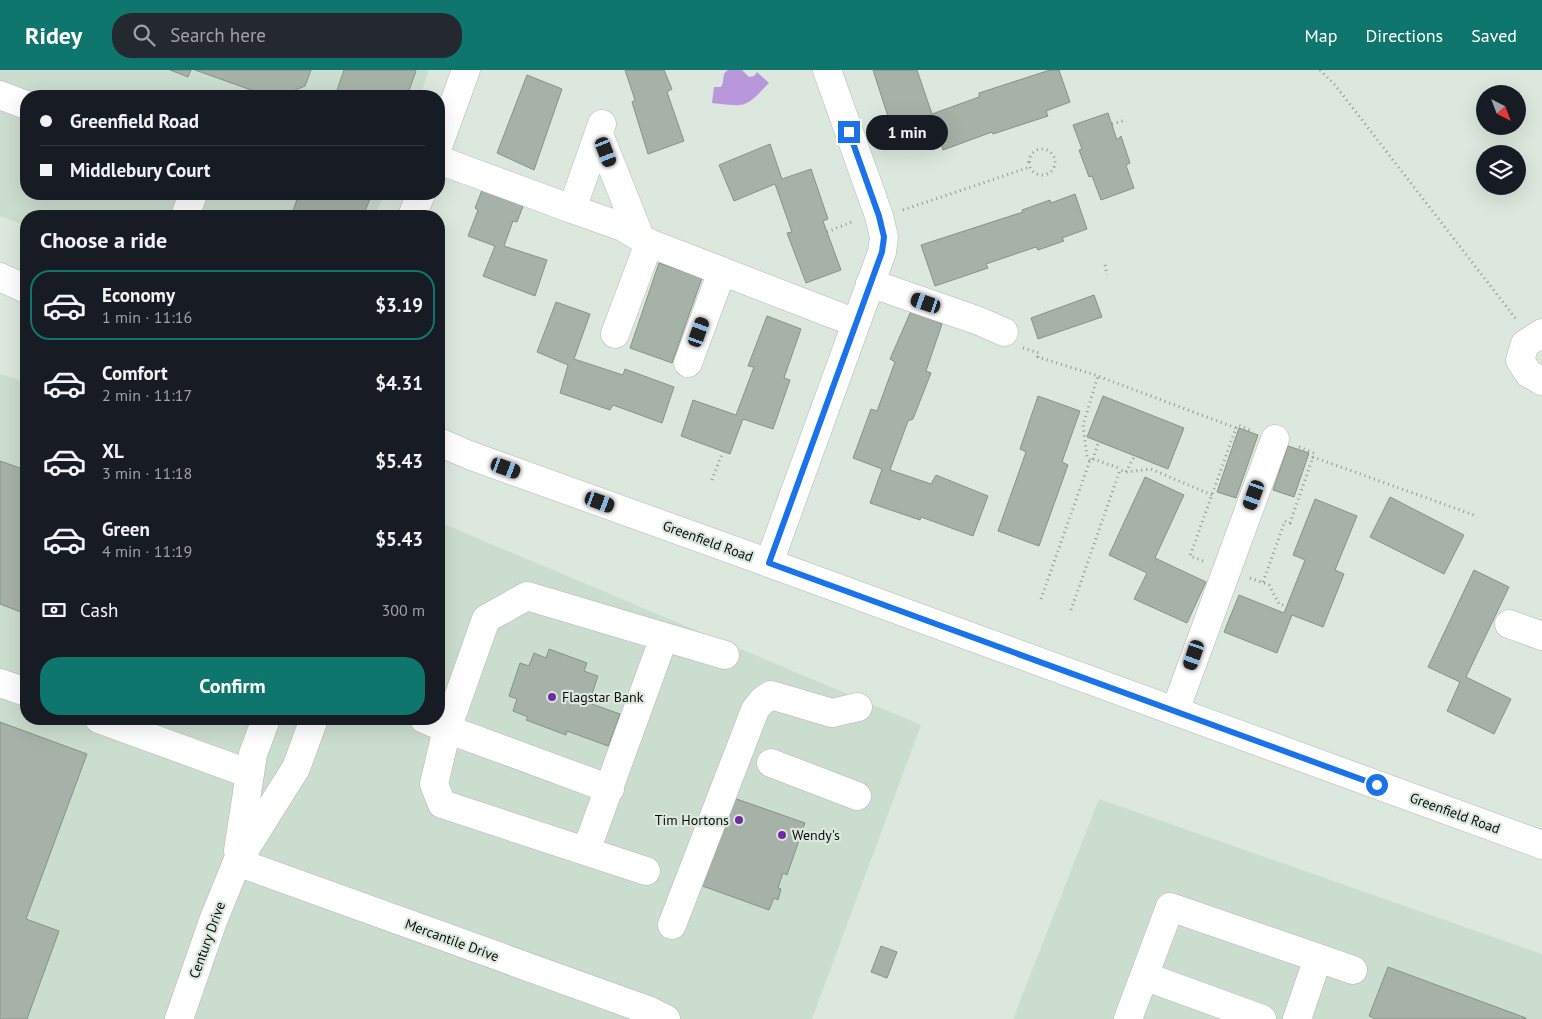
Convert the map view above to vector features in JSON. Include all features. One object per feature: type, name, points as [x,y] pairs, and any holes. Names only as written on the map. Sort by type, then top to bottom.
[{"type":"street","points":[[445,128],[466,70]]},
{"type":"street","points":[[769,563],[882,252],[884,237],[879,216],[827,70]]},
{"type":"street","points":[[0,95],[20,103]]},
{"type":"street","points":[[572,209],[600,129],[644,240],[615,334]]},
{"type":"street","points":[[445,162],[623,227],[644,240],[856,323]]},
{"type":"street","points":[[688,363],[722,271]]},
{"type":"street","points":[[0,278],[20,286]]},
{"type":"street","points":[[870,283],[979,322],[1012,339]]},
{"type":"street","points":[[0,287],[20,292]]},
{"type":"street","points":[[1531,329],[1520,360],[1528,373],[1542,382]]},
{"type":"street","points":[[1175,711],[1274,439]]},
{"type":"street","name":"Greenfield Road","points":[[445,445],[468,455],[1542,845]]},
{"type":"street","points":[[445,703],[486,618],[527,596],[725,655]]},
{"type":"street","points":[[1509,624],[1542,636]]},
{"type":"street","points":[[586,851],[610,790],[664,637]]},
{"type":"street","points":[[0,683],[20,690]]},
{"type":"street","points":[[672,925],[755,710],[762,700],[771,695],[832,712],[858,707]]},
{"type":"street","points":[[115,725],[250,774]]},
{"type":"street","name":"Century Drive","points":[[237,862],[253,754],[264,725]]},
{"type":"street","name":"Century Drive","points":[[178,1019],[213,921],[237,862],[296,768],[312,725]]},
{"type":"street","points":[[435,725],[434,784],[442,804],[646,871]]},
{"type":"street","points":[[438,725],[610,790]]},
{"type":"street","points":[[771,763],[857,796]]},
{"type":"street","name":"Mercantile Drive","points":[[237,862],[666,1019]]},
{"type":"street","points":[[1128,1019],[1170,907],[1353,970]]},
{"type":"street","points":[[1297,1019],[1318,958]]},
{"type":"street","points":[[1144,976],[1262,1019]]},
{"type":"path","points":[[1320,70],[1335,85],[1531,329]]},
{"type":"path","points":[[866,126],[889,118]]},
{"type":"path","points":[[1112,124],[1126,120]]},
{"type":"path","points":[[1038,150],[1047,150],[1055,158],[1054,168],[1047,174],[1039,175],[1030,166],[1032,154],[1038,150]]},
{"type":"path","points":[[896,212],[1030,166]]},
{"type":"path","points":[[827,232],[857,220]]},
{"type":"path","points":[[1105,265],[1107,275]]},
{"type":"path","points":[[1012,339],[1039,353],[1038,357],[1098,376],[1236,428]]},
{"type":"path","points":[[1098,376],[1083,425],[1087,457],[1126,472],[1151,469],[1212,495]]},
{"type":"path","points":[[1206,561],[1190,556],[1238,425],[1314,453],[1290,523],[1285,521],[1263,582]]},
{"type":"path","points":[[1040,599],[1099,441]]},
{"type":"path","points":[[712,480],[722,451]]},
{"type":"path","points":[[1126,472],[1134,456]]},
{"type":"path","points":[[1313,457],[1474,515]]},
{"type":"path","points":[[1071,610],[1120,470]]},
{"type":"path","points":[[1248,577],[1269,586],[1279,604],[1286,606]]},
{"type":"shaded area","points":[[0,70],[429,70],[422,90],[20,90],[20,200],[382,200],[377,210],[20,210],[20,224],[0,216]]},
{"type":"shaded area","points":[[728,70],[742,70],[749,77],[754,76],[757,72],[769,83],[745,104],[712,103],[714,87],[721,87]]},
{"type":"shaded area","points":[[0,374],[20,380],[20,725],[445,725],[445,525],[921,725],[812,1019],[0,1019]]},
{"type":"shaded area","points":[[1099,799],[1542,954],[1542,1019],[1013,1019]]},
{"type":"building","points":[[170,70],[191,70],[188,77]]},
{"type":"building","points":[[195,70],[311,70],[305,86],[296,90],[251,90]]},
{"type":"building","points":[[344,70],[416,71],[409,90],[337,90]]},
{"type":"building","points":[[625,70],[664,70],[672,89],[667,92],[684,141],[648,154],[632,102],[635,100]]},
{"type":"building","points":[[873,70],[917,70],[932,114],[979,97],[979,93],[1050,70],[1059,70],[1070,102],[1046,111],[1048,116],[993,134],[992,132],[943,150],[933,121],[894,135]]},
{"type":"building","points":[[527,75],[562,89],[534,170],[497,153]]},
{"type":"building","points":[[1108,113],[1117,140],[1121,136],[1130,163],[1126,165],[1134,188],[1101,200],[1092,176],[1089,177],[1079,150],[1082,149],[1073,125]]},
{"type":"building","points":[[770,144],[782,179],[811,169],[828,219],[823,221],[841,270],[806,283],[787,233],[792,232],[775,184],[734,201],[719,165]]},
{"type":"building","points":[[486,180],[527,196],[517,222],[513,221],[504,246],[547,260],[535,296],[483,276],[495,246],[468,236],[478,210],[475,208]]},
{"type":"building","points":[[1075,194],[1087,229],[1062,238],[1064,241],[1038,250],[1036,247],[986,264],[988,268],[935,286],[921,245],[1023,212],[1022,210],[1050,200],[1051,203]]},
{"type":"building","points":[[297,200],[370,200],[365,210],[293,210]]},
{"type":"building","points":[[659,263],[702,278],[672,363],[630,348]]},
{"type":"building","points":[[1094,295],[1102,317],[1038,339],[1031,318]]},
{"type":"building","points":[[556,302],[590,314],[574,359],[623,375],[625,369],[674,387],[662,423],[613,405],[610,410],[560,393],[568,365],[537,352]]},
{"type":"building","points":[[911,311],[942,324],[926,371],[931,373],[913,419],[908,421],[890,470],[931,484],[936,475],[988,496],[973,536],[921,517],[920,520],[870,503],[882,469],[853,458],[871,409],[877,411],[895,362],[890,359]]},
{"type":"building","points":[[767,316],[801,329],[784,378],[790,380],[773,429],[743,419],[730,454],[681,436],[693,400],[736,415],[754,367],[748,366]]},
{"type":"building","points":[[1038,396],[1080,411],[1062,462],[1068,465],[1039,546],[998,531],[1026,452],[1020,449]]},
{"type":"building","points":[[1103,396],[1184,428],[1168,469],[1087,437]]},
{"type":"building","points":[[1239,428],[1258,435],[1236,498],[1217,492]]},
{"type":"building","points":[[1288,446],[1309,453],[1294,497],[1273,490]]},
{"type":"building","points":[[0,461],[20,468],[20,612],[0,604]]},
{"type":"building","points":[[1145,477],[1184,495],[1155,558],[1206,582],[1187,623],[1134,599],[1147,573],[1109,555]]},
{"type":"building","points":[[1390,497],[1464,535],[1444,574],[1370,537]]},
{"type":"building","points":[[1315,499],[1357,516],[1335,570],[1344,574],[1323,627],[1292,615],[1277,653],[1224,632],[1239,595],[1284,613],[1305,560],[1293,555]]},
{"type":"building","points":[[1474,570],[1509,587],[1466,677],[1511,699],[1494,734],[1447,711],[1460,682],[1428,667]]},
{"type":"building","name":"Flagstar Bank","points":[[549,649],[587,663],[584,671],[598,676],[589,703],[620,714],[608,746],[567,731],[566,735],[526,720],[528,717],[513,711],[517,699],[509,696],[520,663],[529,666],[534,653],[546,658]]},
{"type":"building","points":[[0,722],[87,754],[26,919],[59,931],[27,1019],[0,1019]]},
{"type":"building","points":[[728,796],[805,823],[787,875],[783,873],[778,888],[781,889],[778,900],[774,898],[769,910],[697,884]]},
{"type":"building","points":[[881,946],[897,952],[887,978],[871,972]]},
{"type":"building","points":[[1388,967],[1526,1019],[1376,1019],[1369,1016]]},
{"type":"place","name":"Flagstar Bank","points":[[552,697]]},
{"type":"place","name":"Tim Hortons","points":[[739,820]]},
{"type":"place","name":"Wendy's","points":[[782,835]]},
{"type":"route","points":[[849,132],[879,216],[884,237],[882,252],[769,563],[1377,785]]}]
